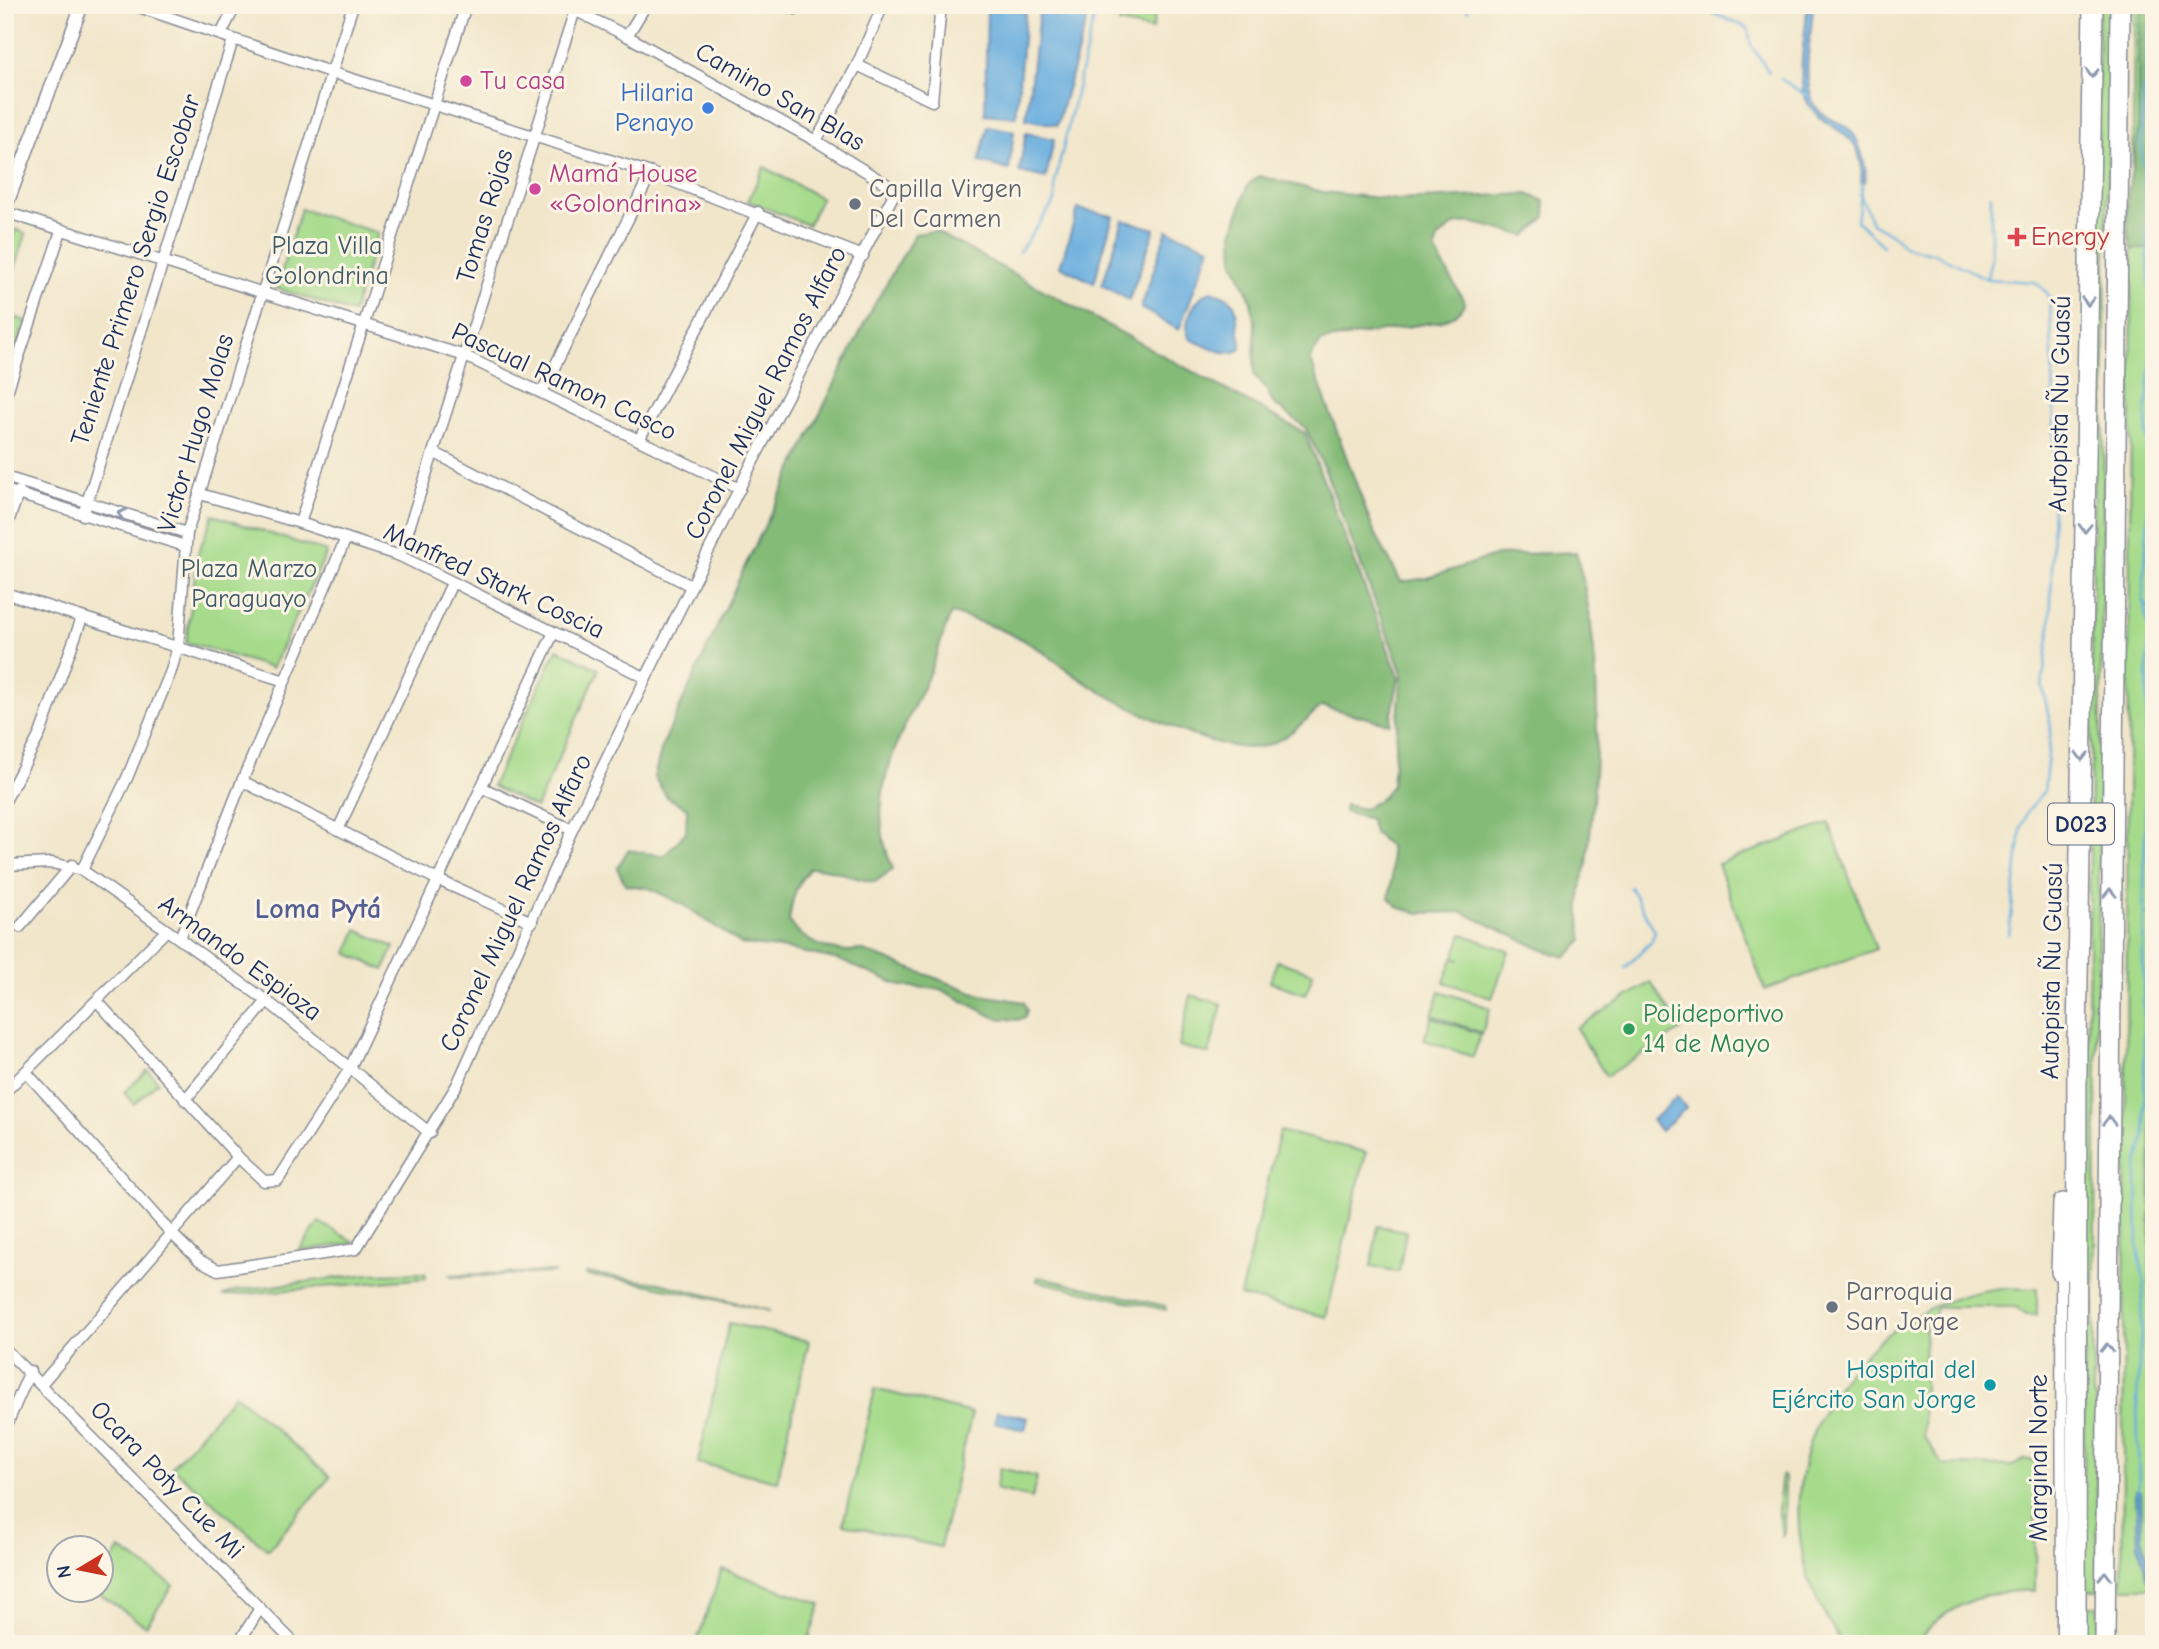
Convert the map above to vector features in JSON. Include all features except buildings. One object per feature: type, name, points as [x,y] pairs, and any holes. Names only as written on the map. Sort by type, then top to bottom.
[{"type":"highway","name":"Autopista Ñu Guasú","points":[[2076,1644],[2077,1045],[2093,5]]},
{"type":"highway","name":"Autopista Ñu Guasú","points":[[2105,1644],[2120,5]]},
{"type":"highway","points":[[2061,1272],[2066,1108],[2077,1045]]},
{"type":"street","points":[[5,211],[82,5]]},
{"type":"street","points":[[133,5],[330,72],[651,173],[758,212],[863,256]]},
{"type":"street","points":[[221,34],[236,5]]},
{"type":"street","name":"Victor Hugo Molas","points":[[20,927],[77,868],[127,778],[178,646],[187,533],[330,72],[354,5]]},
{"type":"street","points":[[300,523],[432,104],[466,5]]},
{"type":"street","name":"Camino San Blas","points":[[564,5],[582,10],[817,141],[888,185],[893,196]]},
{"type":"street","points":[[627,36],[646,5]]},
{"type":"street","points":[[784,5],[795,9],[802,5]]},
{"type":"street","points":[[817,141],[857,65],[883,5]]},
{"type":"street","points":[[857,65],[932,101],[941,5]]},
{"type":"street","name":"Tomas Rojas","points":[[400,556],[534,136],[582,10]]},
{"type":"street","name":"Teniente Primero Sergio Escobar","points":[[83,515],[233,40]]},
{"type":"street","points":[[541,392],[651,173]]},
{"type":"street","name":"Coronel Miguel Ramos Alfaro","points":[[26,1072],[172,1234],[199,1260],[218,1270],[356,1249],[430,1133],[457,1085],[572,830],[691,586],[893,196]]},
{"type":"street","name":"Pascual Ramon Casco","points":[[5,211],[61,231],[264,291],[363,326],[465,356],[740,489]]},
{"type":"street","points":[[639,440],[758,212]]},
{"type":"street","points":[[5,398],[61,231]]},
{"type":"street","points":[[435,453],[691,586]]},
{"type":"street","points":[[5,477],[187,533]]},
{"type":"street","points":[[5,531],[22,482]]},
{"type":"street","points":[[5,490],[185,547]]},
{"type":"street","name":"Manfred Stark Coscia","points":[[200,494],[400,556],[646,678]]},
{"type":"street","points":[[180,939],[242,781],[346,538]]},
{"type":"street","points":[[338,830],[452,583]]},
{"type":"street","points":[[5,593],[285,681]]},
{"type":"street","points":[[5,801],[40,734],[82,618]]},
{"type":"street","points":[[98,1002],[238,1157],[260,1178],[271,1182],[284,1170],[349,1070],[553,634]]},
{"type":"street","points":[[242,781],[438,880],[532,922]]},
{"type":"street","points":[[483,788],[572,830]]},
{"type":"street","points":[[5,865],[77,868]]},
{"type":"street","name":"Armando Espioza","points":[[77,868],[267,1001],[430,1133]]},
{"type":"street","points":[[5,1092],[98,1002],[166,931]]},
{"type":"street","points":[[185,1100],[267,1001]]},
{"type":"street","points":[[42,1383],[238,1157]]},
{"type":"street","name":"Marginal Norte","points":[[2061,1272],[2062,1644]]},
{"type":"street","name":"Ocara Poty Cue Mi","points":[[5,1349],[42,1383],[295,1644]]},
{"type":"street","points":[[5,1429],[30,1371]]},
{"type":"street","points":[[238,1644],[260,1608]]},
{"type":"green space","points":[[1122,5],[1157,5],[1152,30],[1119,23]]},
{"type":"green space","points":[[2099,5],[2113,5],[2106,243],[2093,1394],[2096,1401],[2098,1590],[2082,1590]]},
{"type":"green space","points":[[2134,5],[2154,5],[2154,1588],[2122,1588]]},
{"type":"green space","points":[[2141,5],[2154,5],[2154,246],[2148,249],[2132,249],[2126,219],[2137,140]]},
{"type":"green space","points":[[764,167],[821,198],[808,225],[748,201]]},
{"type":"green space","points":[[1259,176],[1323,192],[1398,200],[1528,194],[1544,201],[1546,217],[1526,236],[1470,222],[1454,225],[1438,238],[1435,250],[1465,303],[1457,314],[1442,321],[1322,341],[1310,358],[1372,527],[1401,582],[1427,578],[1497,555],[1576,552],[1592,630],[1597,707],[1594,785],[1587,864],[1580,902],[1583,941],[1566,957],[1543,950],[1462,912],[1418,913],[1400,908],[1389,898],[1392,877],[1390,847],[1374,833],[1370,819],[1344,812],[1345,805],[1364,809],[1382,798],[1392,785],[1402,673],[1323,465],[1305,427],[1273,403],[1266,388],[1254,375],[1255,320],[1250,298],[1234,262],[1233,233],[1247,186]]},
{"type":"green space","name":"Plaza Villa Golondrina","points":[[301,209],[378,233],[353,313],[276,288]]},
{"type":"green space","points":[[16,229],[26,234],[5,300],[5,255]]},
{"type":"green space","points":[[935,231],[1305,433],[1399,677],[1390,724],[1322,706],[1278,741],[1260,747],[1242,747],[1199,737],[1153,718],[1087,683],[1025,641],[989,625],[951,613],[932,667],[903,730],[887,774],[881,820],[893,869],[875,882],[827,869],[810,868],[795,893],[789,921],[803,936],[820,946],[861,950],[981,995],[1024,1002],[1027,1010],[1025,1017],[1018,1020],[996,1018],[940,989],[901,986],[839,960],[787,949],[741,944],[684,905],[649,888],[626,885],[617,868],[628,850],[664,856],[686,832],[687,808],[667,797],[654,777],[663,744],[745,566],[870,312],[915,234]]},
{"type":"green space","points":[[5,314],[26,321],[5,375]]},
{"type":"green space","name":"Plaza Marzo Paraguayo","points":[[213,515],[327,552],[272,668],[186,642],[198,553]]},
{"type":"green space","points":[[557,649],[599,669],[536,808],[492,786]]},
{"type":"green space","points":[[2154,671],[2154,1478],[2150,1292]]},
{"type":"green space","points":[[1829,823],[1876,949],[1765,990],[1718,864]]},
{"type":"green space","points":[[357,930],[394,947],[384,970],[347,953]]},
{"type":"green space","points":[[1462,934],[1509,951],[1492,998],[1444,982],[1453,958],[1460,960],[1454,957]]},
{"type":"green space","points":[[1277,961],[1313,973],[1306,994],[1270,982]]},
{"type":"green space","name":"Polideportivo 14 de Mayo","points":[[1651,982],[1681,1030],[1606,1076],[1576,1028]]},
{"type":"green space","points":[[1440,991],[1490,1008],[1482,1033],[1432,1015]]},
{"type":"green space","points":[[1191,995],[1222,1004],[1209,1054],[1179,1046]]},
{"type":"green space","points":[[1432,1017],[1481,1034],[1473,1057],[1424,1040]]},
{"type":"green space","points":[[148,1070],[158,1082],[134,1104],[124,1092]]},
{"type":"green space","points":[[1280,1131],[1366,1152],[1326,1317],[1240,1296]]},
{"type":"green space","points":[[319,1222],[356,1243],[299,1251]]},
{"type":"green space","points":[[1378,1226],[1406,1231],[1399,1272],[1371,1266]]},
{"type":"green space","points":[[553,1272],[555,1273],[452,1277],[450,1275]]},
{"type":"green space","points":[[425,1273],[426,1278],[222,1296],[234,1291],[369,1274]]},
{"type":"green space","points":[[586,1273],[659,1283],[770,1311],[626,1280],[587,1276]]},
{"type":"green space","points":[[1038,1277],[1165,1306],[1166,1310],[1037,1281]]},
{"type":"green space","points":[[2000,1288],[2037,1289],[2037,1315],[2026,1315],[2016,1307],[1941,1307],[1937,1308],[1934,1318],[1925,1325],[1923,1436],[1943,1465],[2013,1466],[2025,1459],[2036,1461],[2035,1591],[2001,1593],[1969,1602],[1940,1619],[1916,1644],[1843,1644],[1813,1589],[1799,1532],[1802,1475],[1818,1421],[1848,1373],[1889,1333],[1940,1304]]},
{"type":"green space","points":[[729,1323],[809,1341],[777,1481],[698,1463]]},
{"type":"green space","points":[[875,1389],[972,1413],[940,1547],[843,1524]]},
{"type":"green space","points":[[235,1394],[330,1477],[268,1550],[172,1467]]},
{"type":"green space","points":[[1000,1468],[1037,1477],[1032,1498],[995,1489]]},
{"type":"green space","points":[[1782,1475],[1785,1477],[1782,1535],[1778,1508]]},
{"type":"green space","points":[[120,1549],[173,1585],[146,1626],[114,1604],[116,1604],[116,1555]]},
{"type":"green space","points":[[722,1569],[821,1604],[807,1644],[696,1644]]},
{"type":"green space","points":[[2082,1606],[2098,1606],[2098,1644],[2082,1644]]},
{"type":"water","points":[[987,5],[1026,5],[1016,117],[985,114]]},
{"type":"water","points":[[1040,5],[1091,5],[1057,125],[1026,119]]},
{"type":"water","points":[[1807,5],[1813,5],[1807,67],[1813,102],[1823,114],[1847,127],[1855,137],[1864,161],[1865,182],[1861,182],[1861,163],[1857,149],[1850,139],[1820,118],[1805,97],[1802,64]]},
{"type":"water","points":[[988,126],[1014,131],[1009,170],[979,162]]},
{"type":"water","points":[[1026,133],[1054,139],[1046,178],[1019,172]]},
{"type":"water","points":[[1078,209],[1113,216],[1094,283],[1060,266]]},
{"type":"water","points":[[1123,220],[1155,229],[1129,300],[1102,285]]},
{"type":"water","points":[[1167,230],[1210,247],[1179,330],[1141,308]]},
{"type":"water","points":[[1211,291],[1227,297],[1234,305],[1240,350],[1222,352],[1190,339],[1187,326],[1191,311],[1200,298]]},
{"type":"water","points":[[1677,1097],[1686,1108],[1661,1131],[1652,1120]]},
{"type":"water","points":[[997,1411],[1028,1418],[1025,1430],[994,1423]]},
{"type":"water","points":[[2136,1490],[2141,1491],[2142,1538],[2153,1578],[2148,1579],[2138,1543]]},
{"type":"waterway","points":[[1019,252],[1055,201],[1055,182],[1097,5]]},
{"type":"waterway","points":[[1466,5],[1468,11]]},
{"type":"waterway","points":[[1704,5],[1712,13],[1748,28],[1751,45],[1769,72]]},
{"type":"waterway","points":[[2148,628],[2143,601],[2150,480],[2146,415],[2153,342],[2141,135],[2148,32],[2154,18]]},
{"type":"waterway","points":[[1781,79],[1805,95]]},
{"type":"waterway","points":[[1863,181],[1857,221],[1883,246]]},
{"type":"waterway","points":[[1860,194],[1872,223],[1896,237],[1903,246],[1936,254],[1987,279],[2035,282],[2047,293],[2050,302],[2054,403],[2052,569],[2050,631],[2042,685],[2051,727],[2044,791],[2027,812],[2021,830],[2009,935]]},
{"type":"waterway","points":[[1987,278],[1991,259],[1991,195]]},
{"type":"waterway","points":[[2143,601],[2154,615]]},
{"type":"waterway","points":[[2139,1494],[2137,1400],[2144,1280],[2138,1248],[2137,1169],[2145,1133],[2143,955],[2148,647]]},
{"type":"waterway","points":[[1625,968],[1651,942],[1655,931],[1630,887]]},
{"type":"waterway","points":[[2144,914],[2154,914]]},
{"type":"place","name":"Tu casa","points":[[466,81]]},
{"type":"place","name":"Hilaria Penayo","points":[[708,108]]},
{"type":"place","name":"Mamá House «Golondrina»","points":[[535,189]]},
{"type":"place","name":"Capilla Virgen Del Carmen","points":[[855,204]]},
{"type":"place","name":"Energy","points":[[2017,237]]},
{"type":"place","name":"Polideportivo 14 de Mayo","points":[[1629,1029]]},
{"type":"place","name":"Parroquia San Jorge","points":[[1832,1307]]},
{"type":"place","name":"Hospital del Ejército San Jorge","points":[[1990,1385]]},
{"type":"district","name":"Loma Pytá","points":[[318,909]]}]
